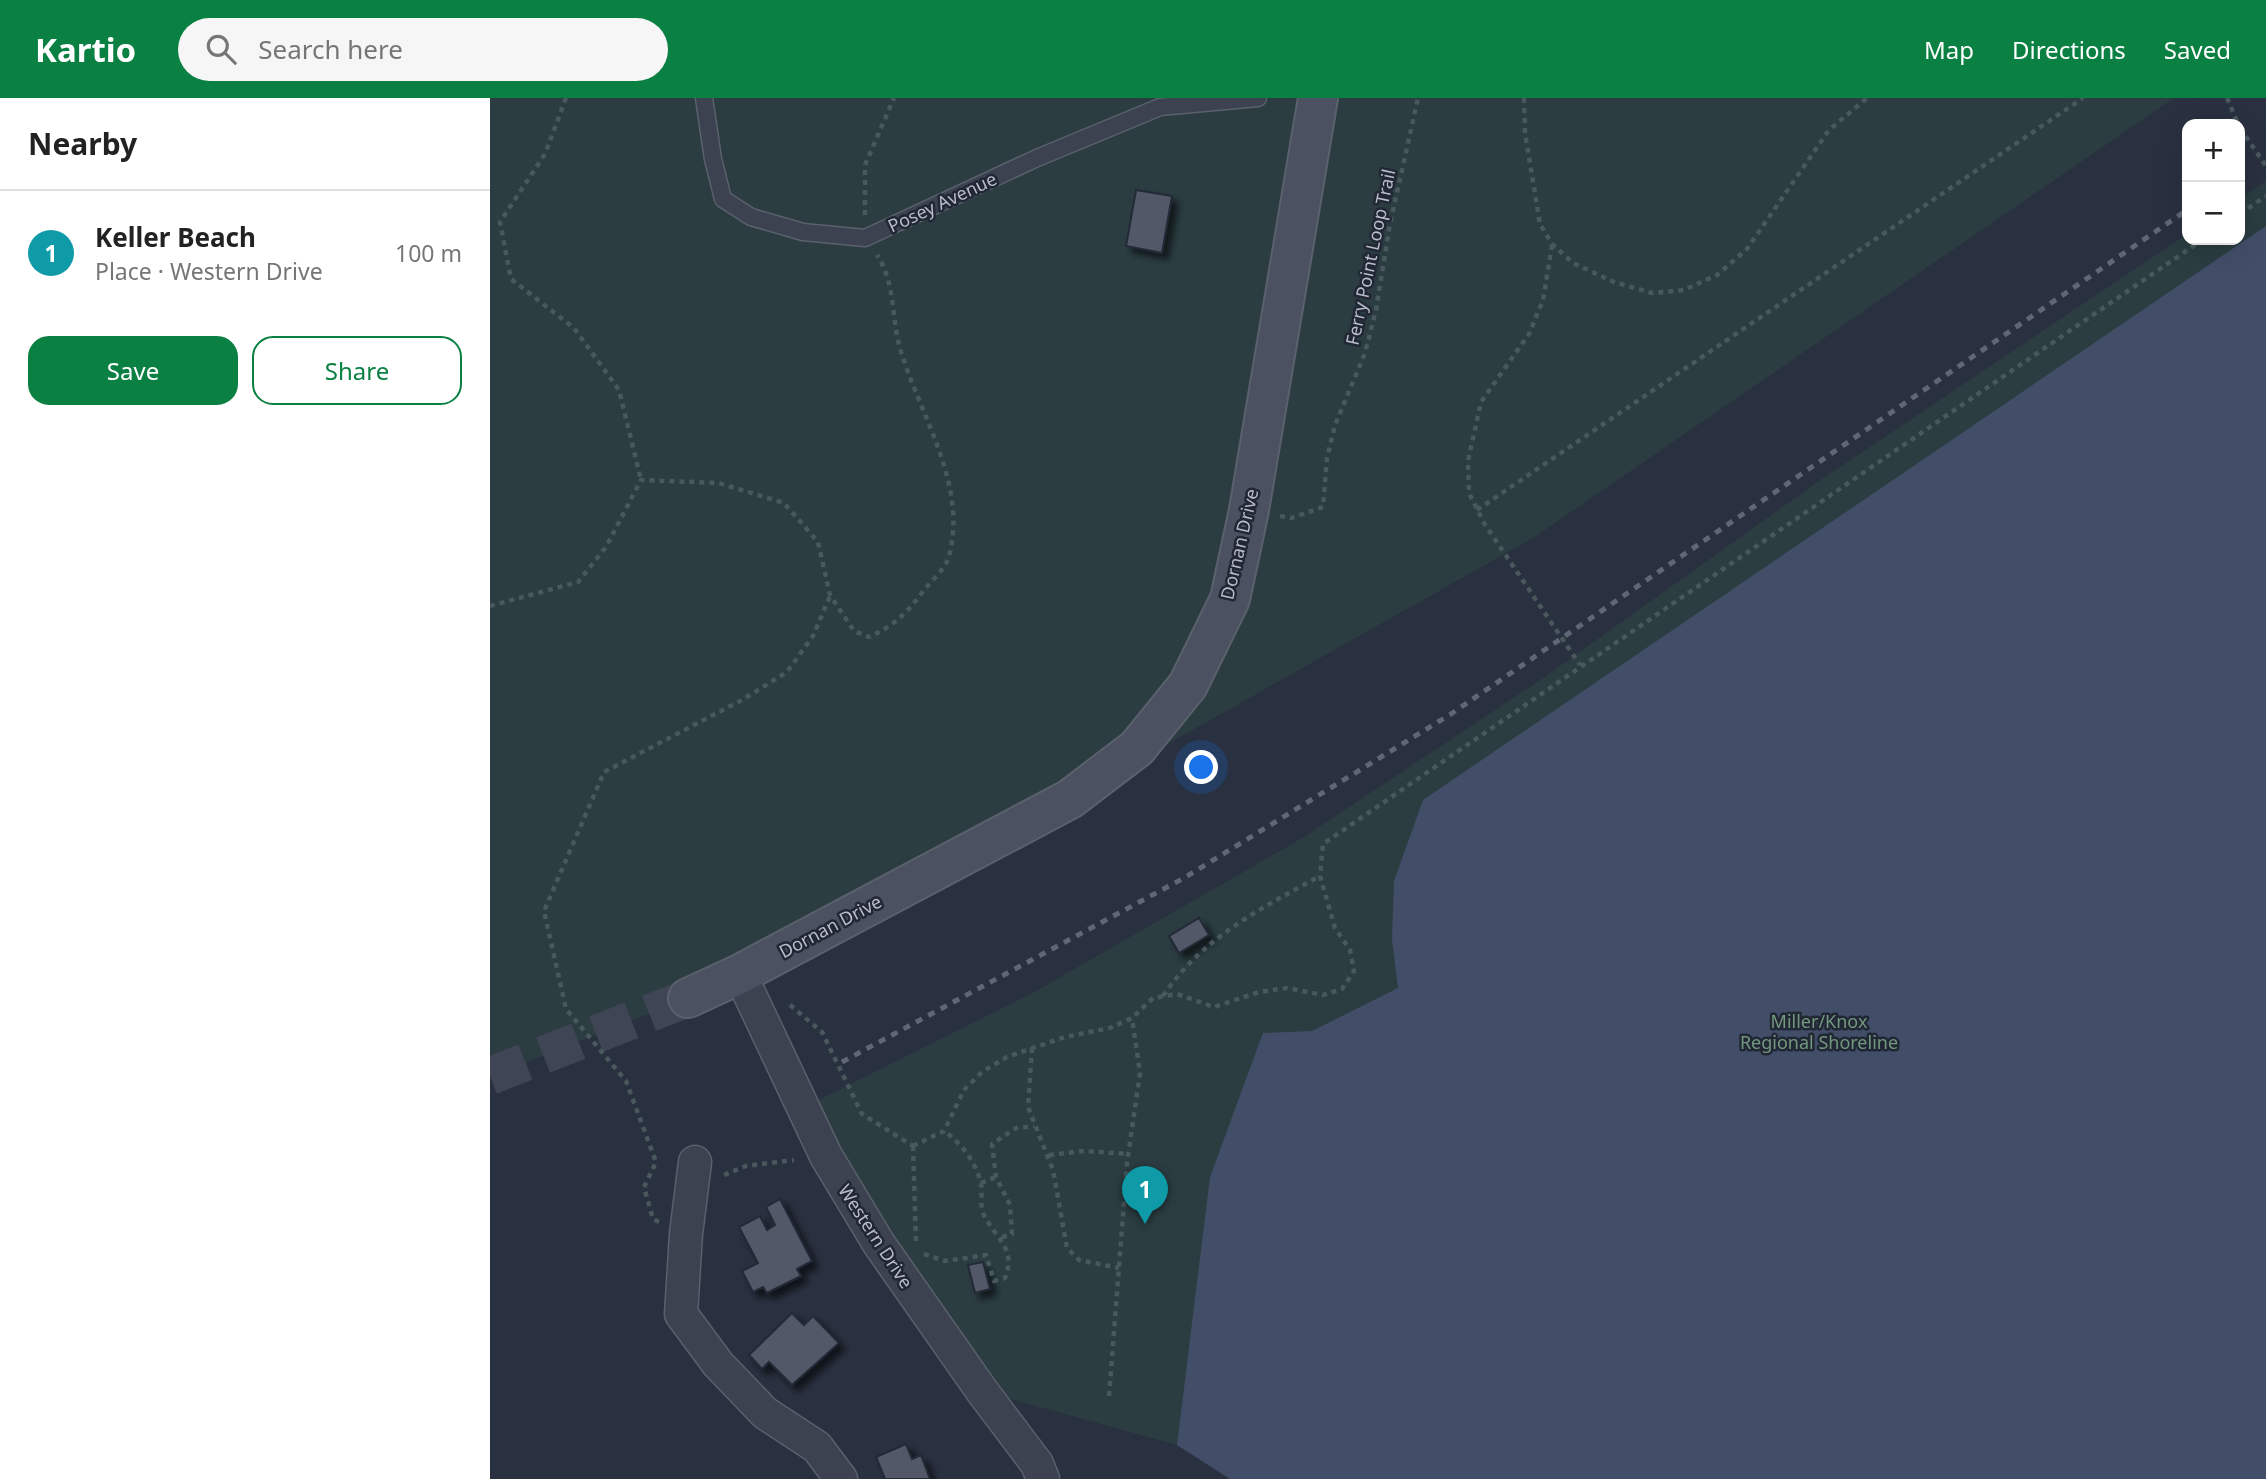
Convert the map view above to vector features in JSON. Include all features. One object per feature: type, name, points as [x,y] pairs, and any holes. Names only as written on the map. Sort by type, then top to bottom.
[{"type":"street","name":"Dornan Drive","points":[[688,998],[740,974],[1070,799],[1137,748],[1188,685],[1230,598],[1249,510],[1318,98]]},
{"type":"street","name":"Western Drive","points":[[740,974],[826,1156],[879,1244],[1037,1464],[1043,1479]]},
{"type":"street","points":[[695,1162],[686,1234],[681,1314],[718,1364],[765,1413],[817,1447],[841,1479]]},
{"type":"lane","name":"Posey Avenue","points":[[704,98],[713,159],[723,200],[751,217],[803,232],[865,238],[1037,158],[1160,107],[1258,98]]},
{"type":"path","points":[[490,606],[578,582],[606,547],[641,480],[619,390],[575,328],[511,279],[508,268],[500,222],[545,154],[566,98]]},
{"type":"path","points":[[641,480],[719,484],[784,503],[818,542],[830,595],[853,631],[869,637],[891,627],[908,612],[948,559],[954,521],[949,488],[930,425],[901,351],[886,268],[865,238],[865,165],[894,98]]},
{"type":"path","name":"Ferry Point Loop Trail","points":[[1249,510],[1291,518],[1323,507],[1327,458],[1335,425],[1365,353],[1376,310],[1390,224],[1418,98]]},
{"type":"path","points":[[1524,98],[1525,133],[1540,225],[1552,244],[1573,263],[1614,282],[1652,293],[1684,290],[1717,275],[1747,249],[1829,130],[1867,98]]},
{"type":"path","points":[[1478,510],[2083,98]]},
{"type":"path","points":[[2227,98],[2236,119]]},
{"type":"path","points":[[2245,135],[2266,166]]},
{"type":"path","points":[[2245,211],[2266,196]]},
{"type":"path","points":[[1552,244],[1543,300],[1529,334],[1481,402],[1468,461],[1469,493],[1580,665]]},
{"type":"path","points":[[913,1146],[944,1131],[964,1090],[982,1072],[1007,1057],[1032,1048],[1065,1037],[1110,1028],[1132,1018],[1153,998],[1177,994],[1214,1007],[1259,992],[1287,988],[1323,995],[1342,989],[1354,971],[1350,950],[1335,928],[1320,876],[1322,844],[2195,245]]},
{"type":"path","points":[[686,1234],[653,1219],[644,1187],[656,1162],[626,1081],[566,1009],[544,911],[604,772],[742,700],[788,672],[813,636],[830,595]]},
{"type":"path","points":[[1163,996],[1183,967],[1210,943],[1320,876]]},
{"type":"path","points":[[787,1002],[822,1032],[862,1114],[913,1146]]},
{"type":"path","points":[[1109,1396],[1128,1154],[1140,1073],[1132,1018]]},
{"type":"path","points":[[1032,1048],[1028,1107],[1034,1126],[1049,1155],[1061,1200],[1068,1248],[1079,1260],[1119,1268]]},
{"type":"path","points":[[1002,1237],[1012,1234],[1010,1205],[996,1177],[992,1144],[1016,1128],[1034,1126]]},
{"type":"path","points":[[913,1146],[916,1251],[945,1261],[986,1255],[994,1281],[1005,1278],[1009,1267],[1008,1252],[1002,1237],[983,1214],[981,1183],[963,1144],[944,1131]]},
{"type":"path","points":[[1049,1155],[1084,1151],[1128,1154]]},
{"type":"path","points":[[691,1195],[704,1183],[746,1166],[826,1156]]},
{"type":"path","points":[[981,1183],[996,1177]]},
{"type":"green space","points":[[490,98],[1160,98],[1160,106],[1258,98],[2174,98],[1533,538],[1070,799],[688,998],[490,1077]]},
{"type":"green space","name":"Miller/Knox Regional Shoreline","points":[[2266,181],[2266,1479],[1230,1479],[1177,1445],[982,1391],[803,1108],[1029,995],[1304,837],[1543,678],[1819,481],[2182,237],[2182,245],[2245,245],[2245,196]]},
{"type":"water","name":"Miller/Knox Regional Shoreline","points":[[2266,226],[2266,1479],[1230,1479],[1177,1445],[1210,1177],[1263,1033],[1312,1031],[1398,988],[1392,940],[1394,881],[1423,800],[2238,245],[2245,245],[2245,240]]},
{"type":"building","points":[[1136,190],[1172,196],[1162,253],[1126,246]]},
{"type":"building","points":[[1199,918],[1209,935],[1179,953],[1169,936]]},
{"type":"building","points":[[780,1199],[812,1261],[797,1269],[801,1276],[767,1293],[763,1287],[753,1292],[742,1271],[758,1263],[739,1227],[760,1216],[767,1230],[775,1225],[766,1207]]},
{"type":"building","points":[[983,1262],[990,1289],[975,1293],[968,1265]]},
{"type":"building","points":[[792,1313],[804,1325],[813,1316],[839,1343],[792,1385],[769,1362],[762,1369],[749,1355]]},
{"type":"building","points":[[906,1444],[912,1459],[921,1455],[930,1479],[885,1479],[876,1457]]},
{"type":"tunnel","points":[[490,1076],[688,998]]},
{"type":"railway","points":[[842,1062],[1184,878],[1451,714],[2182,213]]},
{"type":"place","name":"Keller Beach","points":[[1145,1224]]}]
